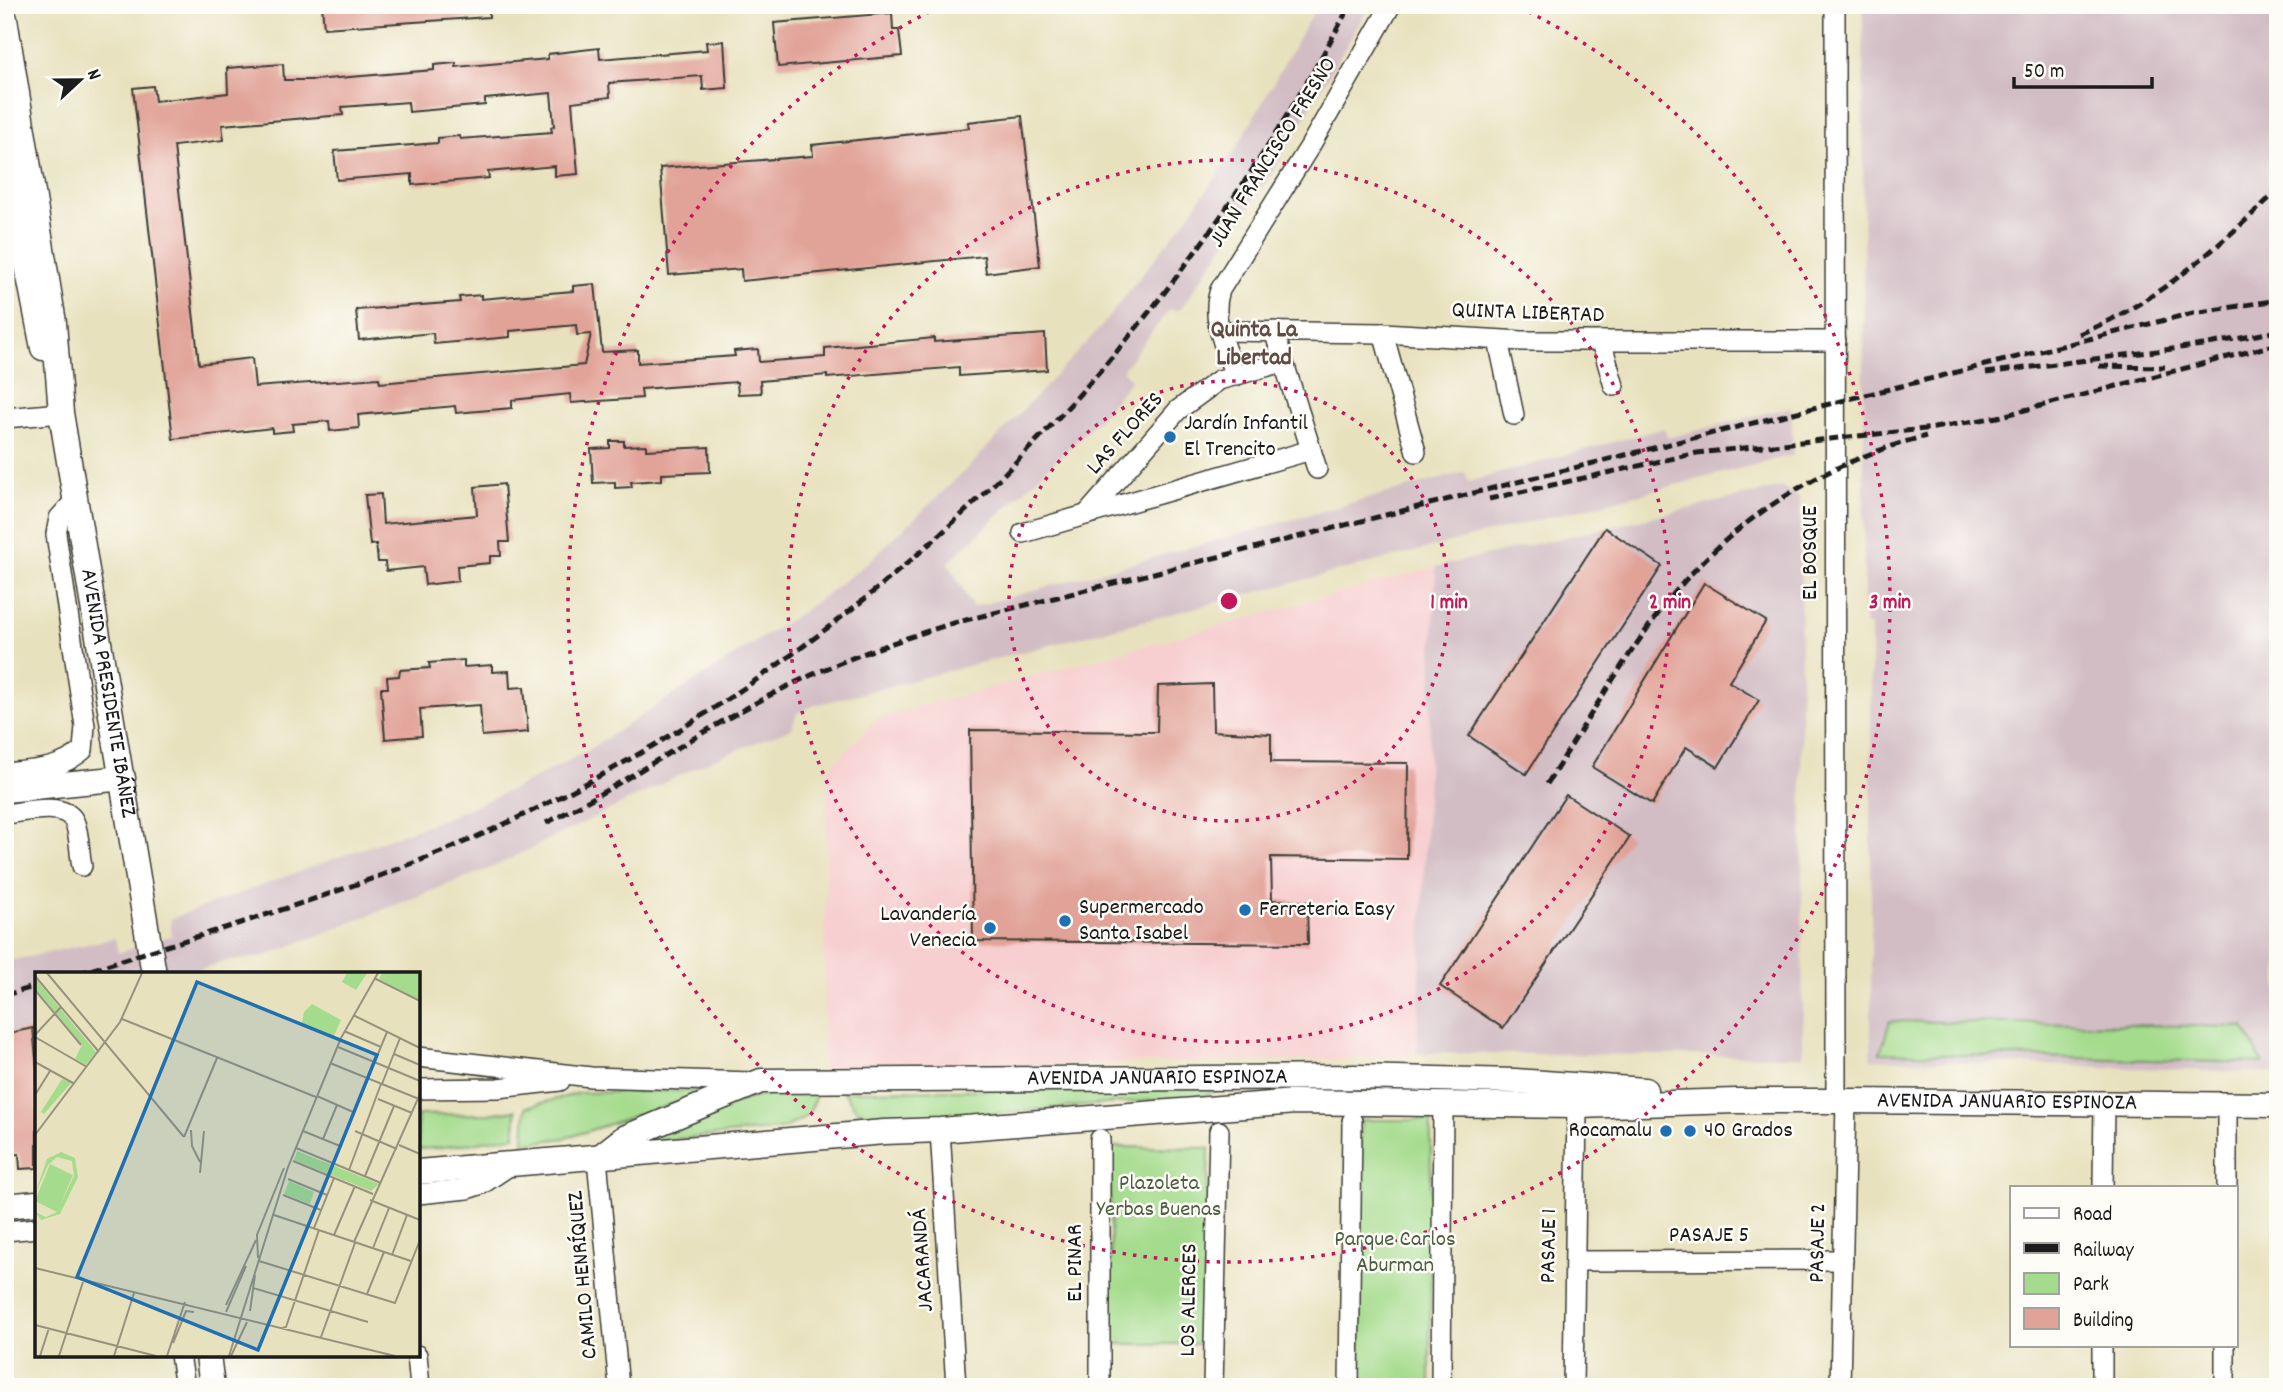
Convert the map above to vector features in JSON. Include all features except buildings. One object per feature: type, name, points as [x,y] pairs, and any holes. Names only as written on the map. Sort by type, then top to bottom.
[{"type":"main road","name":"AVENIDA PRESIDENTE IBÁÑEZ","points":[[6,31],[52,310],[61,413],[123,778],[153,972]]},
{"type":"main road","name":"AVENIDA PRESIDENTE IBÁÑEZ","points":[[5,153],[39,332],[61,413]]},
{"type":"main road","points":[[5,790],[123,778]]},
{"type":"main road","name":"AVENIDA JANUARIO ESPINOZA","points":[[597,1158],[624,1138],[761,1082],[1356,1077],[1588,1085],[1736,1101]]},
{"type":"main road","name":"AVENIDA JANUARIO ESPINOZA","points":[[420,1172],[1259,1103],[1577,1106],[1841,1101],[2278,1105]]},
{"type":"main road","points":[[5,1206],[35,1203]]},
{"type":"main road","points":[[208,1357],[212,1387]]},
{"type":"street","name":"JUAN FRANCISCO FRESNO","points":[[1235,376],[1216,311],[1220,290],[1329,115],[1391,5]]},
{"type":"street","name":"EL BOSQUE","points":[[1835,5],[1841,1101]]},
{"type":"street","name":"QUINTA LIBERTAD","points":[[1220,331],[1383,333],[1498,340],[1836,341]]},
{"type":"street","points":[[1274,331],[1317,469]]},
{"type":"street","points":[[1383,333],[1416,452]]},
{"type":"street","points":[[1498,340],[1514,415]]},
{"type":"street","points":[[1601,341],[1614,386]]},
{"type":"street","name":"LAS FLORES","points":[[1087,515],[1178,410],[1219,380],[1283,362]]},
{"type":"street","points":[[5,418],[61,413]]},
{"type":"street","points":[[1023,533],[1311,450]]},
{"type":"street","points":[[5,773],[55,768],[72,760],[83,750],[85,726],[56,534],[59,518],[76,499]]},
{"type":"street","points":[[5,814],[65,811],[74,821],[82,866]]},
{"type":"street","points":[[420,1057],[591,1077],[761,1082]]},
{"type":"street","points":[[420,1089],[498,1088],[591,1077]]},
{"type":"street","name":"PASAJE 2","points":[[1840,1387],[1843,1260],[1841,1101]]},
{"type":"street","points":[[2103,1186],[2104,1102]]},
{"type":"street","points":[[1441,1387],[1443,1104]]},
{"type":"street","points":[[2227,1105],[2227,1186]]},
{"type":"street","name":"PASAJE 1","points":[[1573,1387],[1577,1106]]},
{"type":"street","points":[[1349,1387],[1352,1121]]},
{"type":"street","name":"JACARANDÁ","points":[[940,1130],[956,1387]]},
{"type":"street","name":"LOS ALERCES","points":[[1213,1387],[1219,1131]]},
{"type":"street","name":"EL PINAR","points":[[1100,1139],[1100,1387]]},
{"type":"street","name":"CAMILO HENRÍQUEZ","points":[[597,1158],[619,1387]]},
{"type":"street","points":[[420,1194],[467,1189],[482,1184],[509,1166]]},
{"type":"street","points":[[5,1231],[35,1228]]},
{"type":"street","name":"PASAJE 5","points":[[1575,1261],[1843,1260]]},
{"type":"street","points":[[2102,1346],[2102,1387]]},
{"type":"street","points":[[2225,1346],[2225,1387]]},
{"type":"street","points":[[180,1357],[185,1387]]},
{"type":"street","points":[[417,1357],[420,1387]]},
{"type":"shaded area","points":[[1317,5],[1370,5],[1272,173],[1180,310],[1169,310],[1122,370],[1131,380],[1096,422],[948,563],[973,607],[1465,472],[1468,482],[1664,428],[1667,438],[1791,407],[1793,455],[815,705],[797,713],[792,728],[711,760],[493,867],[262,957],[225,961],[192,972],[177,972],[176,968],[165,972],[35,972],[35,1026],[5,1034],[5,962],[115,938],[118,953],[172,936],[170,919],[448,817],[518,787],[585,752],[808,608],[865,565],[972,464],[1101,327],[1235,151]]},
{"type":"shaded area","points":[[1863,5],[2278,5],[2278,1073],[1871,1059],[1871,626],[1864,626]]},
{"type":"shaded area","points":[[1782,487],[1800,498],[1803,1056],[1417,1053],[1436,567]]},
{"type":"shaded area","points":[[1436,567],[1417,1053],[1350,1059],[823,1069],[827,770],[878,718]]},
{"type":"green space","points":[[1890,1021],[2244,1027],[2263,1063],[1880,1053]]},
{"type":"green space","points":[[1224,1088],[1201,1096],[883,1123],[856,1109],[843,1091]]},
{"type":"green space","points":[[716,1090],[566,1138],[524,1143],[526,1107],[580,1093]]},
{"type":"green space","points":[[781,1091],[816,1091],[812,1107],[806,1116],[780,1129],[616,1145],[725,1105]]},
{"type":"green space","points":[[516,1110],[515,1136],[420,1149],[420,1115],[488,1114]]},
{"type":"green space","name":"Parque Carlos Aburman","points":[[1361,1120],[1431,1120],[1430,1387],[1360,1387]]},
{"type":"green space","name":"Plazoleta Yerbas Buenas","points":[[1110,1147],[1209,1148],[1202,1344],[1111,1344]]},
{"type":"railway","points":[[84,972],[335,892],[485,833],[622,763],[752,683],[873,592],[986,491],[1091,381],[1187,263],[1273,138],[1350,5]]},
{"type":"railway","points":[[2079,334],[2135,306],[2185,272],[2278,190]]},
{"type":"railway","points":[[546,823],[785,687],[855,657],[950,624],[2193,313],[2278,300]]},
{"type":"railway","points":[[1986,373],[2203,345],[2278,331]]},
{"type":"railway","points":[[1489,499],[1697,453],[1934,428],[1998,417],[2278,344]]},
{"type":"railway","points":[[2099,366],[2165,367]]},
{"type":"railway","points":[[1547,784],[1620,669],[1667,602],[1721,545],[1751,520],[1817,478],[1852,461],[1926,436]]},
{"type":"railway","points":[[5,995],[35,987]]},
{"type":"place","name":"Jardín Infantil El Trencito","points":[[1170,437]]},
{"type":"place","name":"Ferreteria Easy","points":[[1245,910]]},
{"type":"place","name":"Supermercado Santa Isabel","points":[[1065,921]]},
{"type":"place","name":"Lavandería Venecia","points":[[990,928]]},
{"type":"place","name":"Rocamalu","points":[[1666,1131]]},
{"type":"place","name":"40 Grados","points":[[1690,1131]]},
{"type":"district","name":"Quinta La Libertad","points":[[1254,345]]}]
